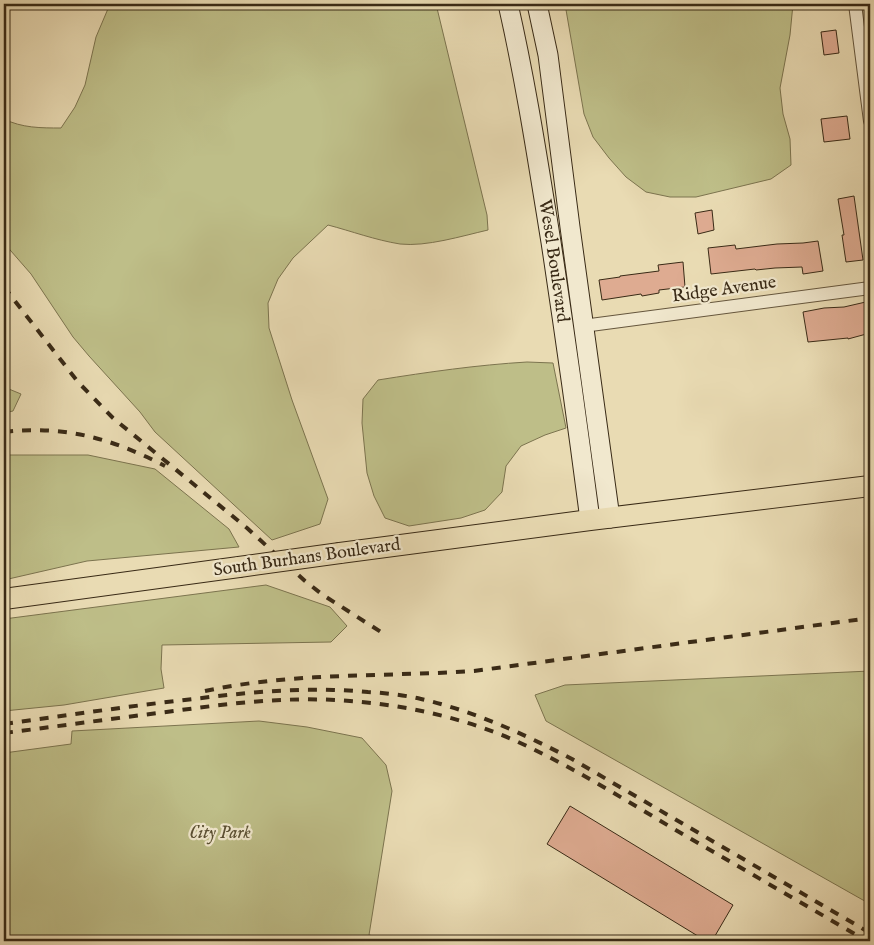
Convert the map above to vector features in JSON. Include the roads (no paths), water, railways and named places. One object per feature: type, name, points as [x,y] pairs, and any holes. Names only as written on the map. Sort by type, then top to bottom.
[{"type":"main road","name":"Wesel Boulevard","points":[[508,4],[522,64],[564,332],[600,519]]},
{"type":"main road","name":"Wesel Boulevard","points":[[537,4],[548,55],[583,326],[600,519]]},
{"type":"main road","name":"South Burhans Boulevard","points":[[4,599],[600,519],[870,486]]},
{"type":"street","points":[[855,4],[867,76],[870,121]]},
{"type":"street","name":"Ridge Avenue","points":[[583,326],[870,288]]},
{"type":"railway","points":[[4,287],[78,382],[113,418],[247,528],[305,581],[323,595],[381,632]]},
{"type":"railway","points":[[4,432],[47,430],[87,436],[126,448],[165,466]]},
{"type":"railway","points":[[205,691],[238,685],[305,678],[474,671],[870,618]]},
{"type":"railway","points":[[4,724],[152,704],[265,692],[347,691],[408,696],[421,699],[460,710],[498,724],[572,759],[870,933]]},
{"type":"railway","points":[[4,733],[218,705],[306,699],[371,703],[413,709],[455,719],[516,741],[557,761],[867,941]]},
{"type":"park label","name":"City Park","points":[[220,833]]}]
